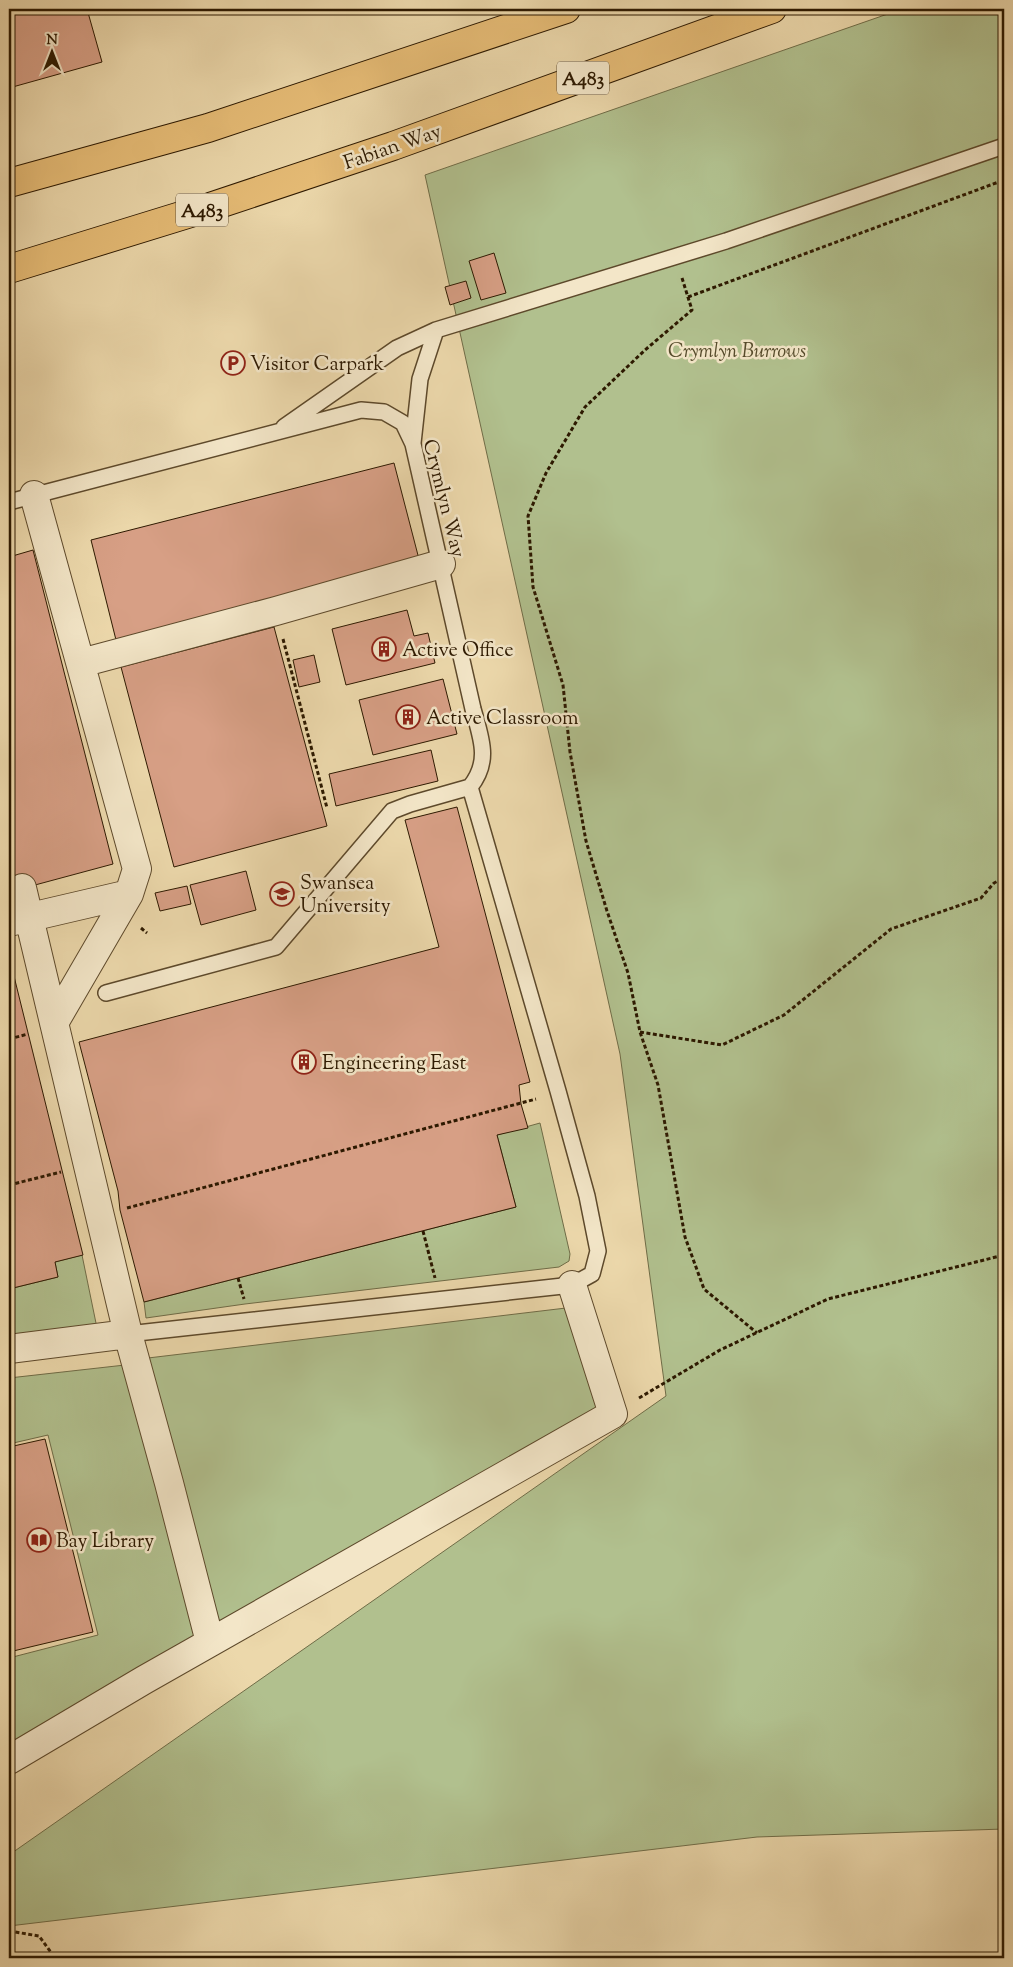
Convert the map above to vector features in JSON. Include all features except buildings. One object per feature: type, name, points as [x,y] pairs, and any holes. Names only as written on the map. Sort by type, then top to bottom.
[{"type":"highway","points":[[9,183],[208,128],[566,9]]},
{"type":"highway","name":"Fabian Way","points":[[9,269],[210,207],[393,146],[772,9]]},
{"type":"street","points":[[22,499],[80,663],[137,869],[129,894],[54,1023]]},
{"type":"street","points":[[80,663],[276,611],[441,564]]},
{"type":"street","points":[[22,888],[19,920],[54,1023],[128,1334],[210,1642]]},
{"type":"street","points":[[19,920],[129,894]]},
{"type":"street","points":[[9,1760],[210,1642],[613,1414],[572,1285]]},
{"type":"street","points":[[9,1349],[128,1334]]},
{"type":"lane","points":[[276,433],[397,348],[436,330],[754,232],[1004,146]]},
{"type":"lane","points":[[413,444],[420,379],[436,330]]},
{"type":"lane","name":"Crymlyn Way","points":[[22,499],[361,410],[384,412],[403,423],[413,444],[481,737],[481,768],[479,775],[470,786]]},
{"type":"lane","points":[[106,994],[276,947],[392,811],[470,786],[558,1091],[586,1196],[598,1251],[592,1274],[572,1285],[128,1334]]},
{"type":"path","points":[[688,297],[1004,180]]},
{"type":"path","points":[[674,256],[692,310],[645,350],[585,407],[546,472],[528,516],[533,587],[563,685],[570,752],[586,841],[606,911],[628,973],[640,1032],[658,1085],[685,1237],[704,1289],[757,1333]]},
{"type":"path","points":[[276,611],[327,808]]},
{"type":"path","points":[[640,1032],[722,1045],[784,1015],[892,929],[981,898],[994,884],[1004,878]]},
{"type":"path","points":[[100,1215],[522,1104],[558,1091]]},
{"type":"path","points":[[9,1185],[88,1166]]},
{"type":"path","points":[[423,1231],[441,1300]]},
{"type":"path","points":[[613,1414],[720,1350],[828,1300],[1004,1255]]},
{"type":"path","points":[[9,1931],[39,1936],[55,1958]]},
{"type":"green space","name":"Crymlyn Burrows","points":[[902,9],[1004,9],[1004,1829],[757,1837],[9,1926],[9,1855],[666,1396],[620,1054],[425,175]]},
{"type":"green space","points":[[540,1123],[570,1254],[569,1261],[559,1267],[245,1304],[146,1318],[144,1302],[516,1207],[497,1135]]},
{"type":"green space","points":[[82,1255],[97,1328],[9,1337],[9,1289],[58,1277],[55,1262]]},
{"type":"green space","points":[[566,1308],[599,1411],[215,1633],[148,1358]]},
{"type":"green space","points":[[125,1365],[198,1644],[9,1755],[9,1658],[98,1635],[48,1435],[9,1444],[9,1378]]},
{"type":"place","name":"Visitor Carpark","points":[[233,363]]},
{"type":"place","name":"Active Office","points":[[384,649]]},
{"type":"place","name":"Active Classroom","points":[[408,717]]},
{"type":"place","name":"Swansea University","points":[[282,894]]},
{"type":"place","name":"Engineering East","points":[[304,1062]]},
{"type":"place","name":"Bay Library","points":[[39,1540]]}]
